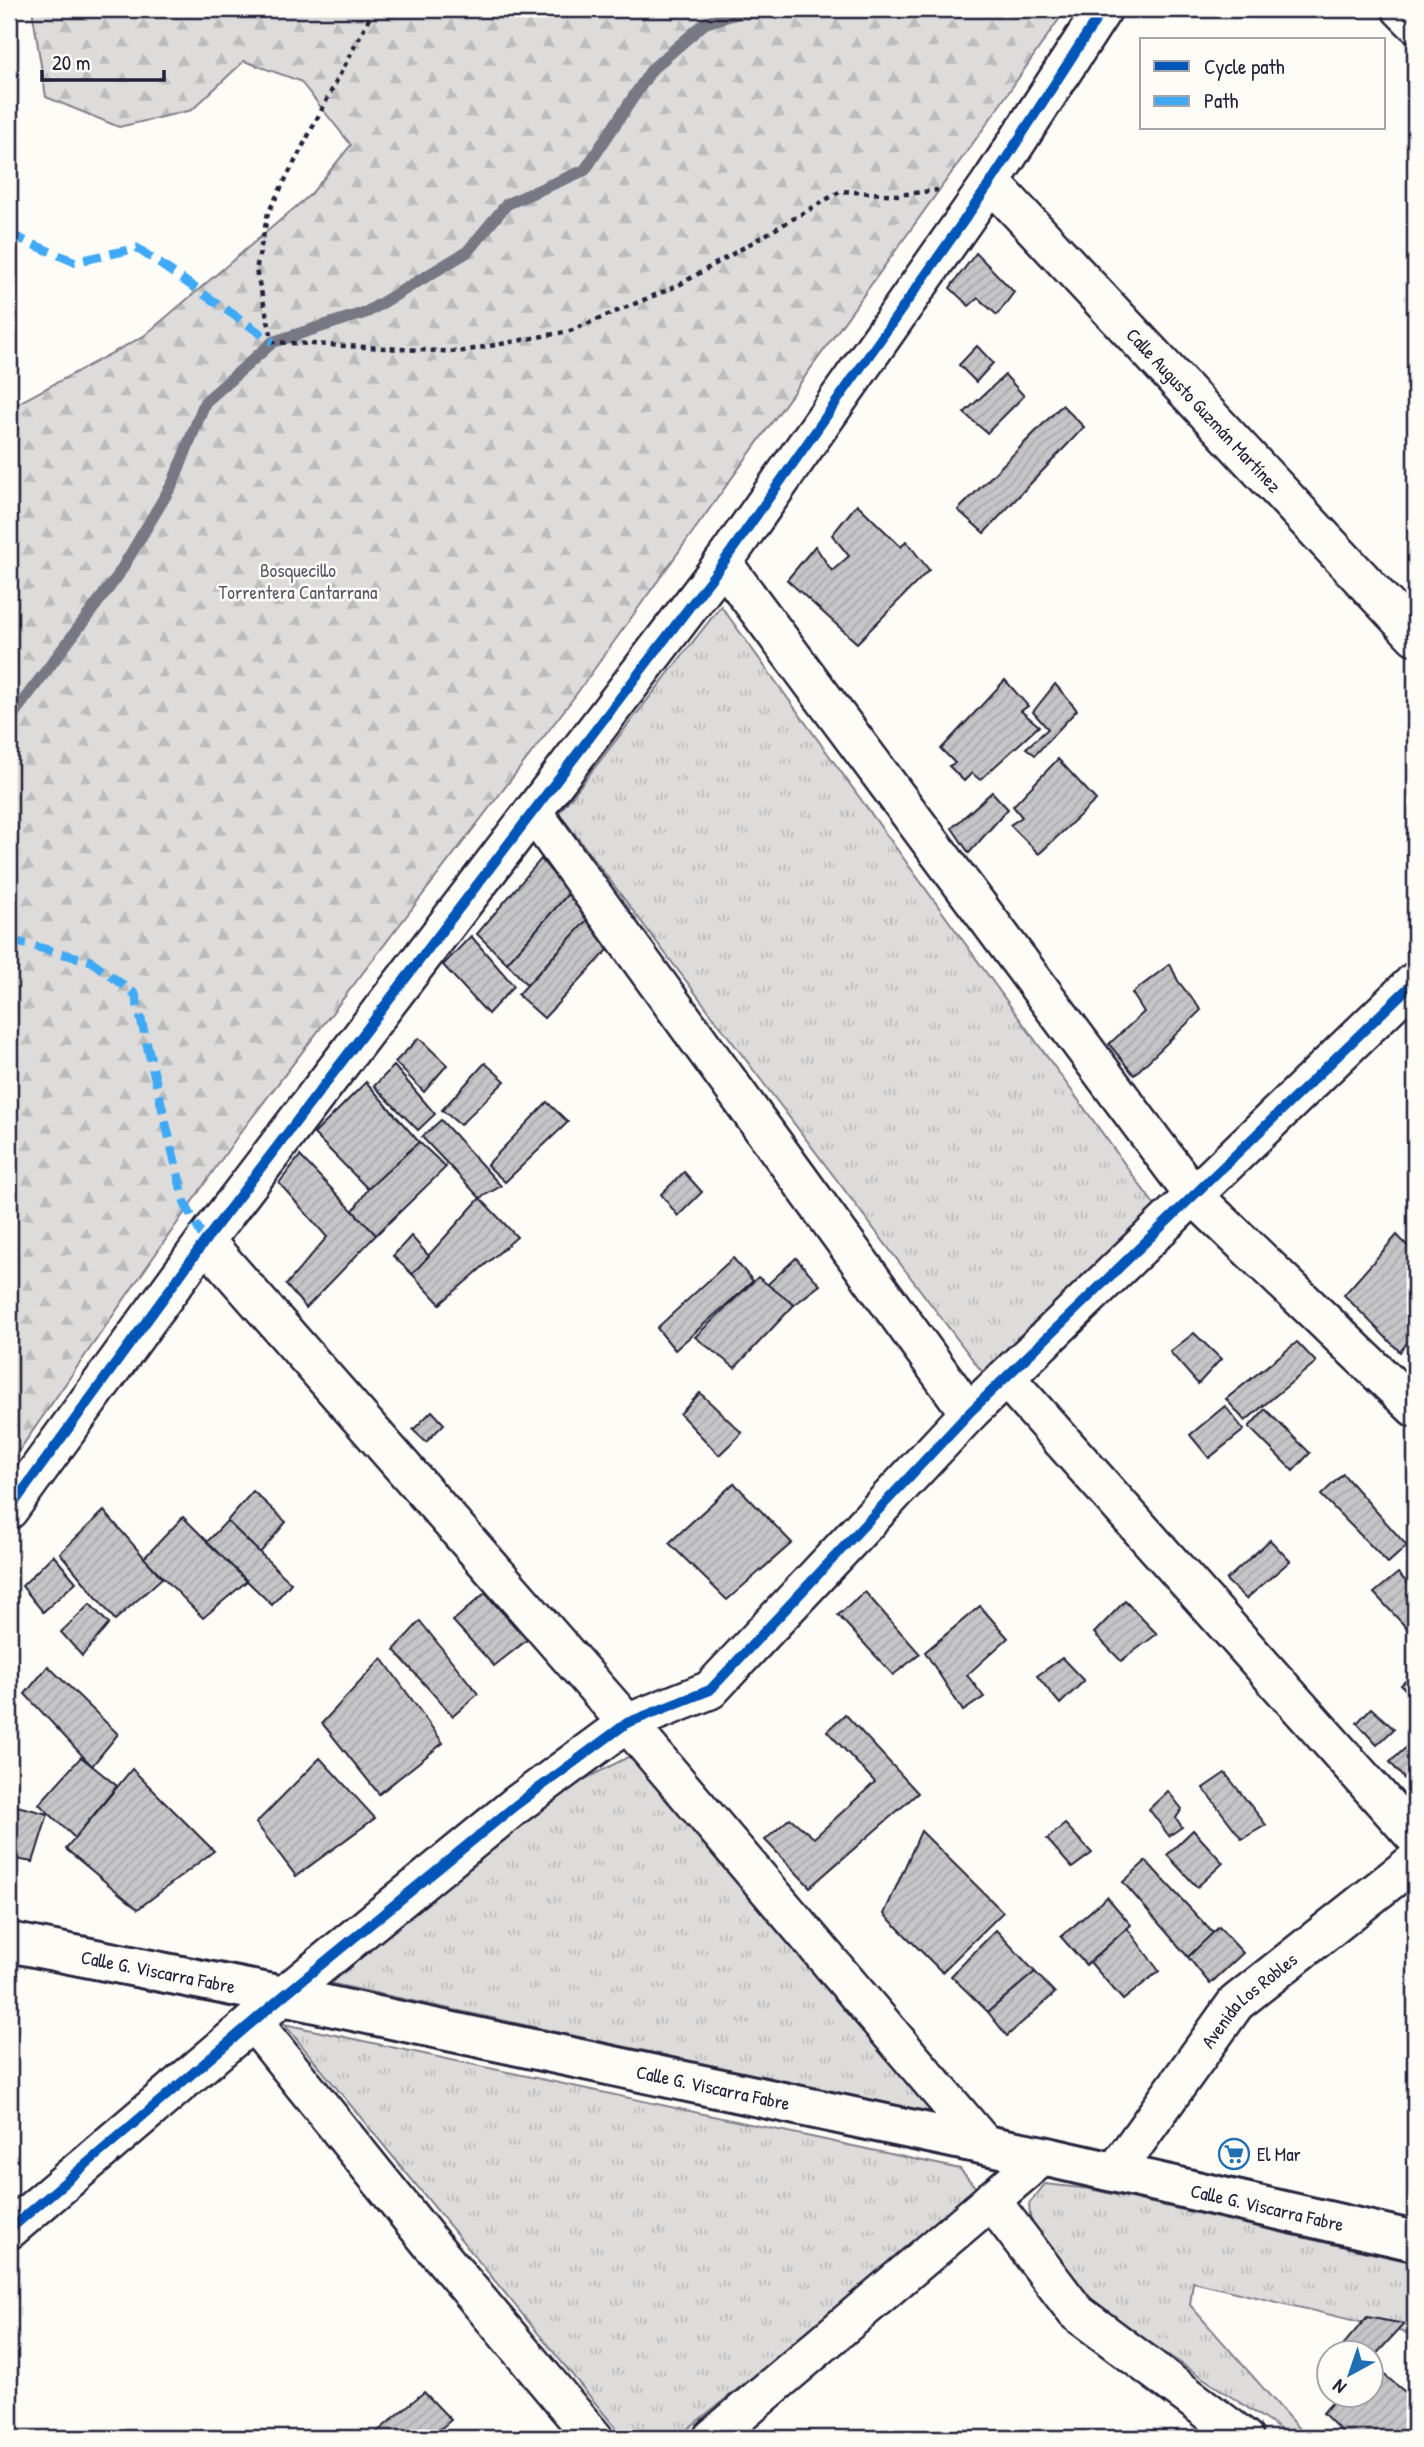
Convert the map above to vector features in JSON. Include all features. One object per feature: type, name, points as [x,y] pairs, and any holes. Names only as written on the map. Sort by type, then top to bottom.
[{"type":"street","points":[[9,1510],[205,1241],[723,563],[991,183],[1103,9]]},
{"type":"street","points":[[1401,9],[1415,23]]},
{"type":"street","name":"Calle Augusto Guzmán Martínez","points":[[991,183],[1415,636]]},
{"type":"street","points":[[723,563],[1194,1196],[1415,1408]]},
{"type":"street","points":[[533,812],[969,1413]]},
{"type":"street","points":[[9,2230],[283,1996],[516,1805],[627,1723],[710,1690],[969,1413],[1415,981]]},
{"type":"street","points":[[205,1241],[627,1723],[985,2145]]},
{"type":"street","points":[[1006,1378],[1415,1837]]},
{"type":"street","name":"Avenida Los Robles","points":[[1115,2172],[1236,2003],[1415,1861]]},
{"type":"street","name":"Calle G. Viscarra Fabre","points":[[9,1942],[283,1996],[1043,2156],[1415,2241]]},
{"type":"street","points":[[253,2022],[432,2245],[594,2438]]},
{"type":"street","points":[[712,2438],[1043,2156]]},
{"type":"street","points":[[991,2200],[1076,2312],[1244,2438]]},
{"type":"path","points":[[374,9],[268,212],[256,270],[274,342],[458,352],[570,331],[679,285],[841,191],[898,195],[991,183]]},
{"type":"green space","name":"Bosquecillo Torrentera Cantarrana","points":[[32,9],[1066,9],[986,125],[572,700],[237,1137],[9,1465],[9,408],[144,336],[311,194],[351,145],[300,81],[244,61],[192,110],[119,127],[46,97]]},
{"type":"green space","points":[[721,606],[1155,1206],[983,1373],[559,813]]},
{"type":"green space","points":[[630,1756],[939,2114],[324,1982],[511,1817]]},
{"type":"green space","points":[[284,2024],[960,2169],[982,2195],[676,2438],[624,2438]]},
{"type":"green space","points":[[1045,2184],[1090,2189],[1415,2263],[1415,2335],[1193,2282],[1190,2305],[1307,2438],[1293,2438],[1104,2312],[1059,2266],[1031,2227],[1029,2204]]},
{"type":"building","points":[[976,253],[1014,292],[997,315],[978,298],[969,306],[950,288]]},
{"type":"building","points":[[977,346],[993,363],[976,382],[959,365]]},
{"type":"building","points":[[1005,375],[1024,396],[987,433],[964,413]]},
{"type":"building","points":[[1062,405],[1084,427],[984,533],[958,510]]},
{"type":"building","points":[[857,504],[901,547],[906,541],[929,570],[857,643],[787,580],[815,546],[832,571],[849,556],[832,535]]},
{"type":"building","points":[[1005,680],[1028,706],[1021,711],[1039,726],[980,780],[972,773],[964,781],[949,766],[955,763],[941,749]]},
{"type":"building","points":[[1055,684],[1077,710],[1035,755],[1026,748],[1048,729],[1033,712]]},
{"type":"building","points":[[1058,759],[1096,800],[1039,854],[1010,825],[1022,817],[1013,806]]},
{"type":"building","points":[[992,792],[1008,809],[969,853],[952,828]]},
{"type":"building","points":[[541,859],[569,893],[507,963],[477,934]]},
{"type":"building","points":[[569,893],[587,920],[527,985],[507,963]]},
{"type":"building","points":[[587,920],[608,950],[544,1018],[518,995]]},
{"type":"building","points":[[471,936],[514,986],[488,1014],[443,965]]},
{"type":"building","points":[[1170,964],[1178,981],[1201,1010],[1134,1075],[1109,1044],[1144,1012],[1132,993]]},
{"type":"building","points":[[419,1038],[447,1065],[424,1092],[395,1062]]},
{"type":"building","points":[[485,1063],[505,1081],[460,1125],[442,1110]]},
{"type":"building","points":[[394,1066],[435,1114],[418,1130],[374,1086]]},
{"type":"building","points":[[366,1082],[419,1142],[368,1189],[314,1134]]},
{"type":"building","points":[[547,1102],[568,1122],[505,1182],[487,1165]]},
{"type":"building","points":[[441,1120],[501,1186],[480,1198],[422,1137]]},
{"type":"building","points":[[419,1142],[446,1167],[376,1235],[353,1211],[368,1189]]},
{"type":"building","points":[[300,1156],[376,1235],[306,1308],[286,1285],[327,1237],[279,1183]]},
{"type":"building","points":[[684,1172],[702,1192],[678,1216],[661,1194]]},
{"type":"building","points":[[480,1198],[517,1237],[440,1304],[412,1274]]},
{"type":"building","points":[[1397,1235],[1415,1254],[1415,1332],[1400,1352],[1344,1295]]},
{"type":"building","points":[[411,1236],[429,1256],[412,1274],[393,1256]]},
{"type":"building","points":[[733,1258],[753,1281],[675,1350],[657,1328]]},
{"type":"building","points":[[796,1258],[820,1285],[794,1305],[767,1285]]},
{"type":"building","points":[[758,1277],[794,1305],[735,1368],[695,1337]]},
{"type":"building","points":[[1194,1333],[1221,1359],[1198,1384],[1170,1352]]},
{"type":"building","points":[[1297,1342],[1316,1362],[1245,1421],[1226,1399]]},
{"type":"building","points":[[700,1393],[742,1433],[719,1455],[680,1414]]},
{"type":"building","points":[[1225,1406],[1244,1430],[1209,1458],[1190,1435]]},
{"type":"building","points":[[1265,1409],[1310,1453],[1293,1471],[1249,1427]]},
{"type":"building","points":[[432,1411],[444,1424],[426,1442],[413,1430]]},
{"type":"building","points":[[1343,1474],[1407,1546],[1388,1563],[1321,1495]]},
{"type":"building","points":[[734,1483],[792,1543],[727,1600],[669,1543]]},
{"type":"building","points":[[253,1491],[286,1522],[260,1553],[227,1521]]},
{"type":"building","points":[[104,1511],[162,1578],[115,1620],[60,1553]]},
{"type":"building","points":[[183,1517],[247,1581],[203,1618],[144,1558]]},
{"type":"building","points":[[227,1521],[291,1583],[272,1605],[207,1542]]},
{"type":"building","points":[[1270,1540],[1290,1561],[1246,1599],[1226,1580]]},
{"type":"building","points":[[53,1555],[76,1582],[43,1612],[22,1586]]},
{"type":"building","points":[[1398,1573],[1415,1591],[1415,1637],[1374,1593]]},
{"type":"building","points":[[865,1592],[920,1654],[893,1675],[838,1615]]},
{"type":"building","points":[[485,1593],[527,1640],[494,1666],[453,1621]]},
{"type":"building","points":[[1125,1601],[1157,1634],[1121,1661],[1094,1633]]},
{"type":"building","points":[[90,1604],[109,1624],[82,1656],[61,1632]]},
{"type":"building","points":[[980,1606],[1008,1638],[967,1675],[984,1697],[963,1711],[925,1652]]},
{"type":"building","points":[[420,1621],[478,1694],[453,1716],[394,1650]]},
{"type":"building","points":[[382,1658],[443,1743],[379,1794],[322,1723]]},
{"type":"building","points":[[1062,1658],[1084,1681],[1060,1704],[1037,1676]]},
{"type":"building","points":[[48,1666],[118,1734],[92,1766],[25,1694]]},
{"type":"building","points":[[1415,1672],[1415,1699],[1401,1685]]},
{"type":"building","points":[[1371,1708],[1394,1729],[1377,1745],[1357,1723]]},
{"type":"building","points":[[845,1714],[918,1793],[810,1887],[765,1840],[790,1818],[814,1838],[875,1782],[827,1731]]},
{"type":"building","points":[[1409,1745],[1415,1751],[1415,1785],[1412,1788],[1390,1762]]},
{"type":"building","points":[[81,1757],[117,1786],[75,1838],[39,1804]]},
{"type":"building","points":[[320,1758],[375,1818],[296,1876],[256,1823]]},
{"type":"building","points":[[132,1769],[214,1851],[138,1909],[66,1849]]},
{"type":"building","points":[[1225,1773],[1266,1825],[1242,1839],[1203,1788]]},
{"type":"building","points":[[1168,1791],[1182,1809],[1176,1818],[1182,1827],[1169,1836],[1149,1809]]},
{"type":"building","points":[[9,1804],[48,1814],[33,1862],[9,1858]]},
{"type":"building","points":[[1065,1824],[1092,1853],[1072,1868],[1047,1839]]},
{"type":"building","points":[[1193,1830],[1223,1863],[1197,1887],[1167,1855]]},
{"type":"building","points":[[921,1831],[1003,1912],[942,1972],[884,1914]]},
{"type":"building","points":[[1146,1861],[1213,1933],[1188,1957],[1123,1882]]},
{"type":"building","points":[[1107,1897],[1131,1925],[1086,1965],[1061,1937]]},
{"type":"building","points":[[1219,1927],[1243,1953],[1210,1984],[1188,1957]]},
{"type":"building","points":[[1127,1928],[1159,1971],[1123,2000],[1090,1962]]},
{"type":"building","points":[[996,1930],[1035,1972],[988,2012],[951,1976]]},
{"type":"building","points":[[1035,1972],[1055,1993],[1007,2036],[988,2012]]},
{"type":"building","points":[[1415,2167],[1415,2202],[1408,2200]]},
{"type":"building","points":[[1367,2317],[1404,2324],[1386,2344],[1386,2338],[1349,2338]]},
{"type":"building","points":[[1386,2376],[1415,2400],[1415,2438],[1348,2438],[1323,2413],[1327,2408],[1386,2408]]},
{"type":"building","points":[[424,2392],[451,2420],[438,2431],[444,2438],[370,2438]]},
{"type":"waterway","points":[[9,720],[117,577],[173,483],[205,402],[273,342],[367,312],[467,252],[507,204],[585,170],[652,69],[705,23],[752,9]]},
{"type":"marked path","points":[[9,234],[75,262],[137,248],[273,342]]},
{"type":"marked path","points":[[9,940],[91,961],[135,994],[185,1204],[205,1241]]},
{"type":"cycle path","points":[[9,1510],[205,1241],[723,563],[991,182],[1103,9]]},
{"type":"cycle path","points":[[9,2230],[283,1996],[516,1805],[627,1723],[710,1690],[969,1413],[1415,981]]},
{"type":"place","name":"El Mar","points":[[1234,2154]]}]
